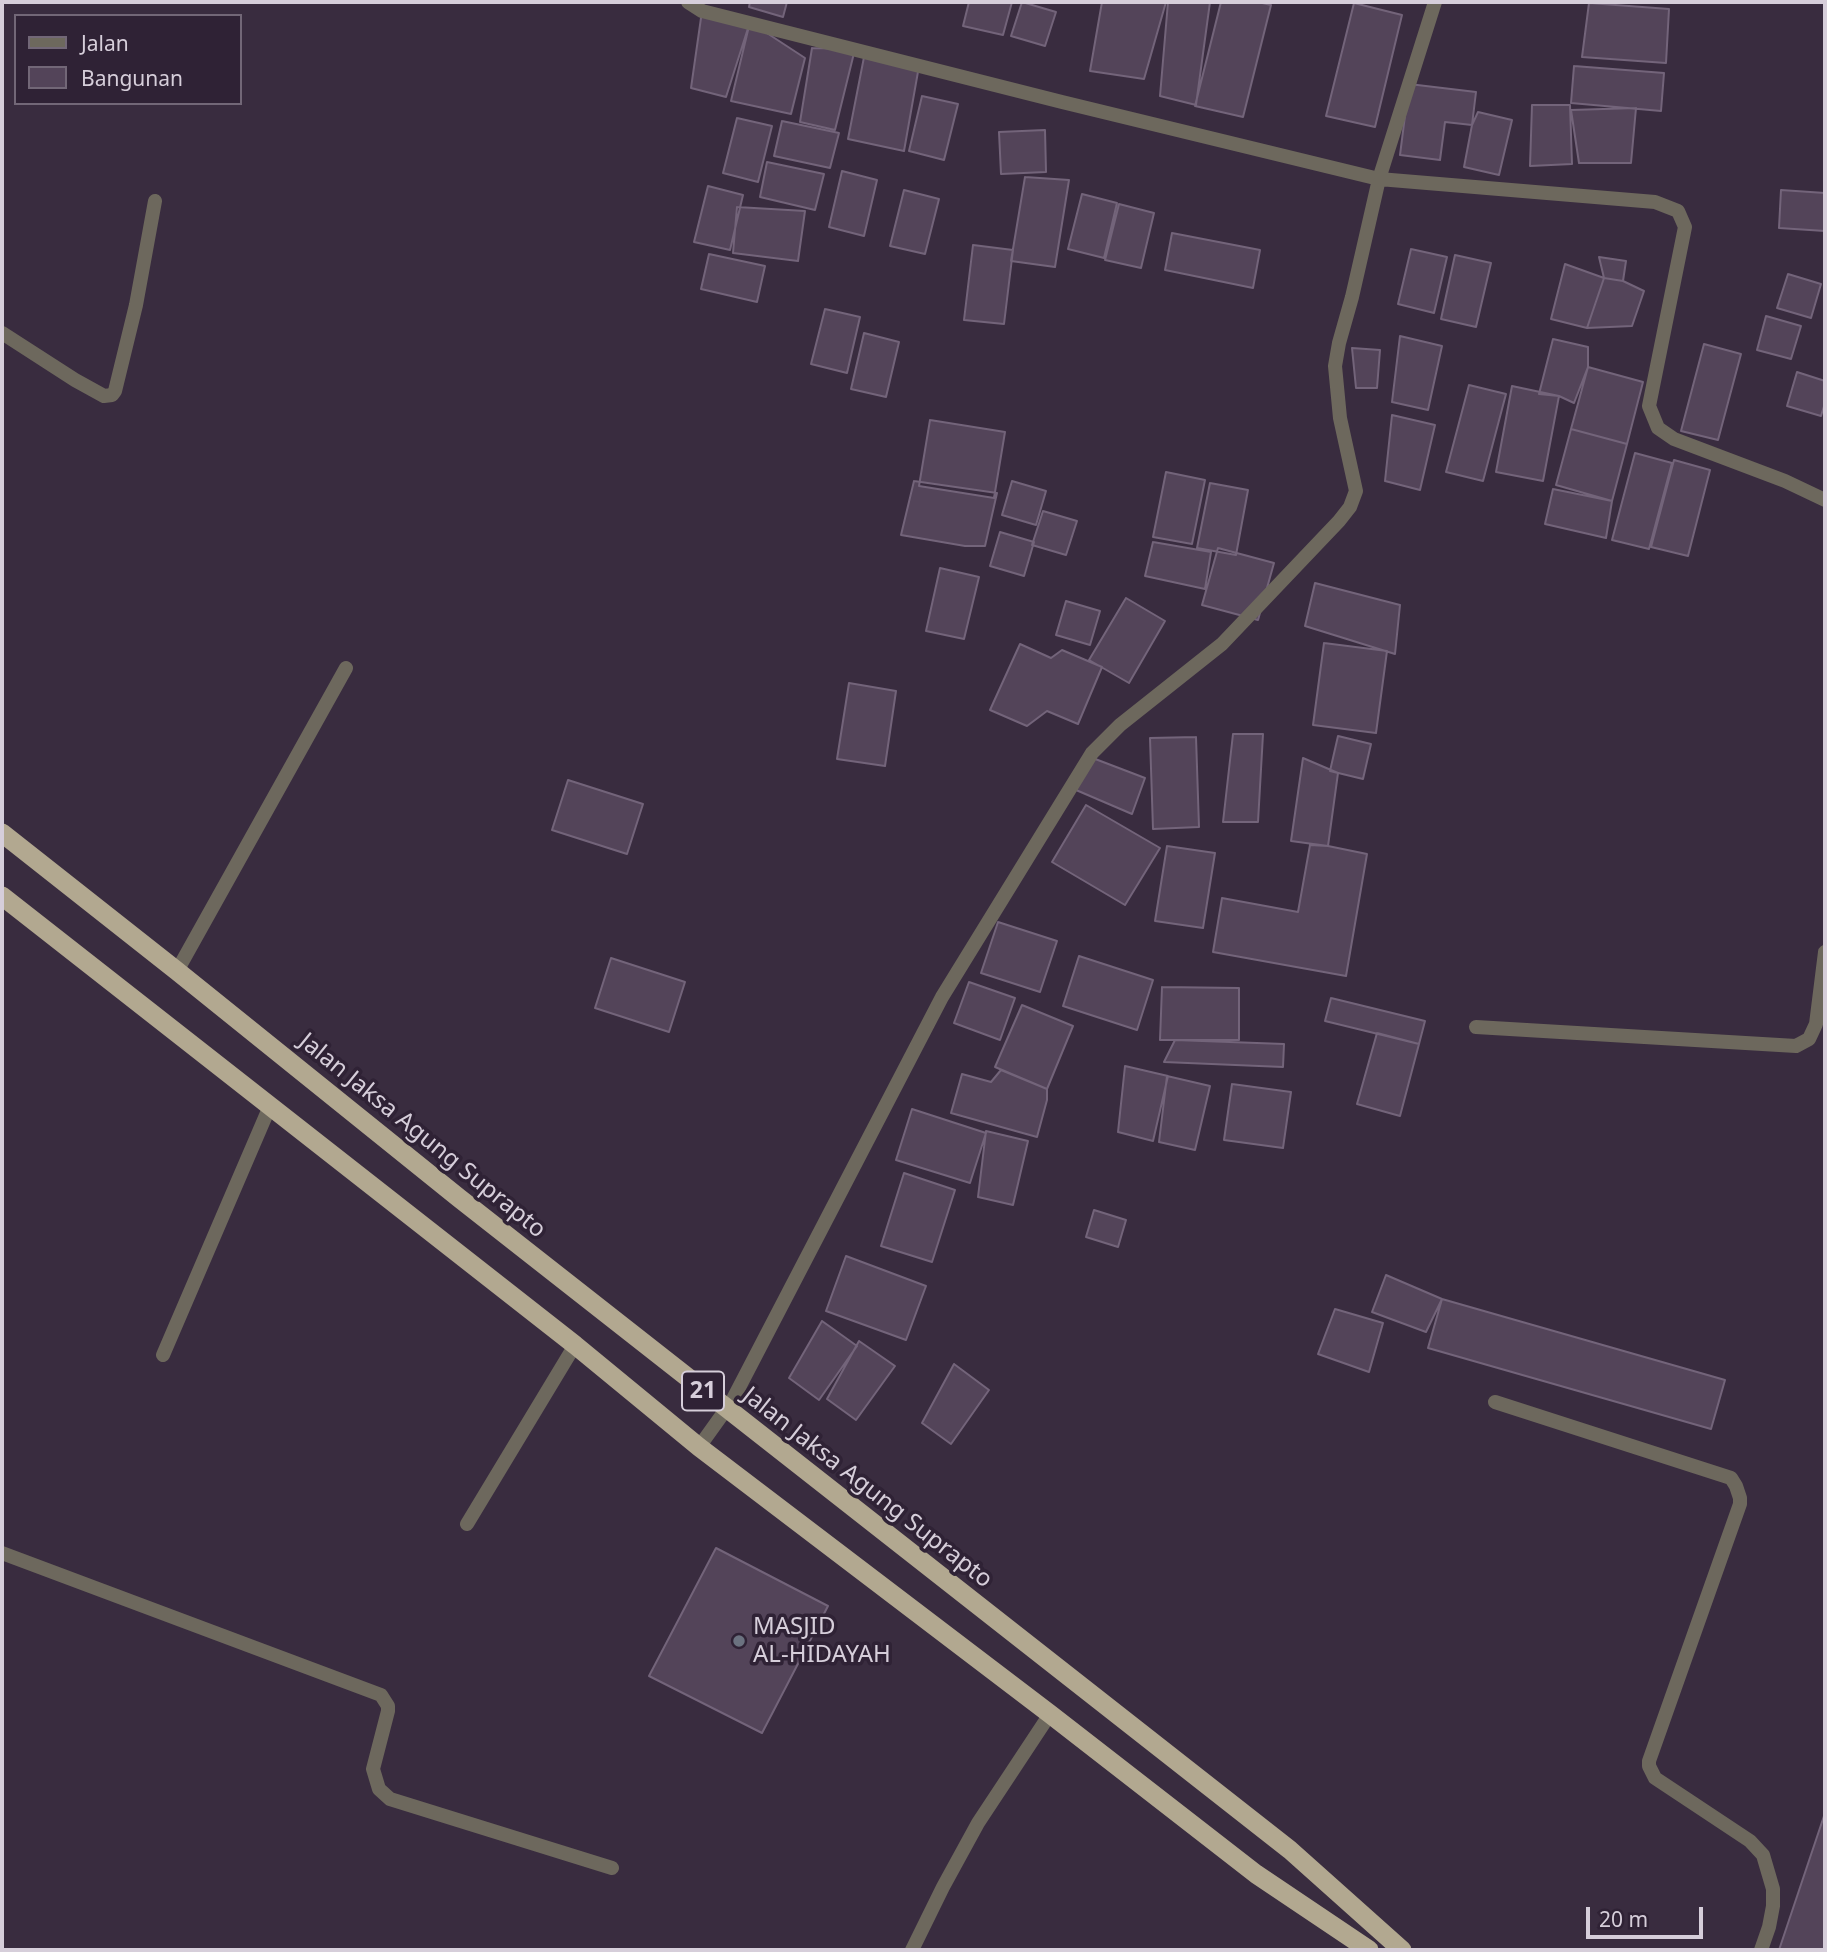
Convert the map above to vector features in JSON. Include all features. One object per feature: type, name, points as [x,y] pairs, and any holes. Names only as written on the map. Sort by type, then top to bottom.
[{"type":"highway","name":"Jalan Jaksa Agung Suprapto","points":[[2,833],[458,1198],[1290,1850],[1402,1950]]},
{"type":"highway","name":"21","points":[[2,895],[575,1345],[699,1447],[1051,1714],[1256,1874],[1369,1950]]},
{"type":"street","points":[[688,2],[702,11],[1379,179],[1656,202],[1678,211],[1685,227],[1649,407],[1658,428],[1674,439],[1785,481],[1825,500]]},
{"type":"street","points":[[699,1447],[726,1409],[942,997],[1092,753],[1120,725],[1222,644],[1350,507],[1356,491],[1340,418],[1335,366],[1379,179],[1435,2]]},
{"type":"street","points":[[2,333],[75,380],[104,396],[112,396],[136,305],[155,201]]},
{"type":"street","points":[[177,971],[346,668]]},
{"type":"street","points":[[1476,1027],[1796,1046],[1809,1039],[1816,1024],[1825,952]]},
{"type":"street","points":[[163,1355],[270,1106]]},
{"type":"street","points":[[467,1524],[575,1345]]},
{"type":"street","points":[[1495,1402],[1731,1478],[1736,1486],[1740,1504],[1649,1761],[1655,1778],[1750,1841],[1763,1855],[1773,1889],[1773,1906],[1761,1950]]},
{"type":"street","points":[[2,1553],[382,1695],[388,1711],[373,1769],[379,1789],[390,1799],[612,1868]]},
{"type":"street","points":[[912,1950],[978,1823],[1051,1714]]},
{"type":"building","points":[[750,2],[787,2],[783,17],[749,7]]},
{"type":"building","points":[[969,2],[1012,2],[1003,35],[963,26]]},
{"type":"building","points":[[1022,2],[1056,12],[1045,46],[1011,36]]},
{"type":"building","points":[[1102,2],[1166,2],[1144,79],[1090,71]]},
{"type":"building","points":[[1168,2],[1210,2],[1196,105],[1160,96]]},
{"type":"building","points":[[1221,2],[1258,2],[1271,5],[1243,117],[1195,106]]},
{"type":"building","points":[[1354,3],[1402,15],[1375,127],[1326,116]]},
{"type":"building","points":[[1589,3],[1669,9],[1666,63],[1582,57]]},
{"type":"building","points":[[702,11],[750,22],[726,97],[691,88]]},
{"type":"building","points":[[750,22],[805,58],[791,114],[731,101]]},
{"type":"building","points":[[812,48],[855,49],[835,130],[800,122]]},
{"type":"building","points":[[865,52],[919,66],[904,151],[848,139]]},
{"type":"building","points":[[1574,66],[1664,73],[1661,111],[1571,103]]},
{"type":"building","points":[[1409,84],[1476,92],[1472,125],[1445,122],[1440,160],[1400,155]]},
{"type":"building","points":[[922,96],[958,104],[944,160],[909,151]]},
{"type":"building","points":[[1532,105],[1570,105],[1572,164],[1530,166]]},
{"type":"building","points":[[1636,108],[1631,163],[1579,163],[1571,110]]},
{"type":"building","points":[[1478,112],[1512,120],[1499,175],[1464,167],[1472,125]]},
{"type":"building","points":[[737,118],[772,126],[758,182],[723,173]]},
{"type":"building","points":[[782,121],[839,133],[830,168],[774,156]]},
{"type":"building","points":[[1045,130],[1046,172],[1001,174],[999,132]]},
{"type":"building","points":[[767,162],[824,174],[815,210],[760,197]]},
{"type":"building","points":[[842,171],[877,180],[864,236],[829,227]]},
{"type":"building","points":[[1025,177],[1069,180],[1055,267],[1011,261]]},
{"type":"building","points":[[708,186],[743,195],[730,250],[694,242]]},
{"type":"building","points":[[904,190],[939,199],[925,254],[890,246]]},
{"type":"building","points":[[1781,190],[1825,193],[1825,231],[1779,228]]},
{"type":"building","points":[[1082,194],[1117,203],[1104,258],[1068,249]]},
{"type":"building","points":[[1119,204],[1154,213],[1141,268],[1105,260]]},
{"type":"building","points":[[737,207],[805,211],[798,261],[733,253]]},
{"type":"building","points":[[1172,233],[1260,250],[1253,288],[1165,270]]},
{"type":"building","points":[[973,245],[1013,250],[1004,324],[964,320]]},
{"type":"building","points":[[1411,249],[1447,257],[1434,313],[1398,304]]},
{"type":"building","points":[[709,254],[765,266],[757,302],[701,289]]},
{"type":"building","points":[[1455,255],[1491,263],[1476,327],[1441,319]]},
{"type":"building","points":[[1599,257],[1626,261],[1623,281],[1604,278]]},
{"type":"building","points":[[1565,264],[1604,278],[1587,328],[1551,319]]},
{"type":"building","points":[[1788,274],[1821,284],[1811,318],[1777,308]]},
{"type":"building","points":[[1604,278],[1623,281],[1644,291],[1632,326],[1587,328]]},
{"type":"building","points":[[825,309],[860,317],[847,373],[811,364]]},
{"type":"building","points":[[1766,316],[1801,326],[1791,359],[1757,350]]},
{"type":"building","points":[[864,333],[899,342],[886,397],[851,389]]},
{"type":"building","points":[[1400,336],[1442,346],[1428,410],[1392,402]]},
{"type":"building","points":[[1553,339],[1588,347],[1588,367],[1574,403],[1559,396],[1539,394]]},
{"type":"building","points":[[1704,344],[1741,354],[1718,440],[1681,431]]},
{"type":"building","points":[[1352,348],[1380,350],[1377,388],[1356,388]]},
{"type":"building","points":[[1588,367],[1643,382],[1627,444],[1571,429]]},
{"type":"building","points":[[1797,372],[1825,381],[1825,403],[1821,416],[1787,406]]},
{"type":"building","points":[[1469,385],[1506,394],[1483,481],[1446,472]]},
{"type":"building","points":[[1512,386],[1559,396],[1543,481],[1496,472]]},
{"type":"building","points":[[1392,415],[1435,425],[1420,490],[1385,481]]},
{"type":"building","points":[[930,420],[1005,432],[994,498],[919,486]]},
{"type":"building","points":[[1571,429],[1627,444],[1612,501],[1556,485]]},
{"type":"building","points":[[1635,453],[1672,463],[1649,549],[1612,540]]},
{"type":"building","points":[[1674,460],[1710,470],[1688,556],[1651,547]]},
{"type":"building","points":[[1166,472],[1205,480],[1192,544],[1153,537]]},
{"type":"building","points":[[914,481],[997,493],[985,546],[965,546],[901,535]]},
{"type":"building","points":[[1012,481],[1046,491],[1036,525],[1002,515]]},
{"type":"building","points":[[1210,483],[1248,490],[1236,555],[1197,548]]},
{"type":"building","points":[[1553,489],[1612,501],[1606,538],[1545,524]]},
{"type":"building","points":[[1043,511],[1077,521],[1066,555],[1032,545]]},
{"type":"building","points":[[1000,532],[1034,542],[1024,576],[990,566]]},
{"type":"building","points":[[1153,542],[1211,552],[1205,589],[1145,576]]},
{"type":"building","points":[[1218,548],[1274,563],[1258,620],[1202,605]]},
{"type":"building","points":[[940,568],[979,577],[964,639],[926,631]]},
{"type":"building","points":[[1315,583],[1400,605],[1395,654],[1305,626]]},
{"type":"building","points":[[1126,598],[1165,621],[1129,683],[1089,660]]},
{"type":"building","points":[[1066,601],[1100,611],[1090,645],[1056,635]]},
{"type":"building","points":[[1324,643],[1387,651],[1376,733],[1313,725]]},
{"type":"building","points":[[1020,644],[1051,658],[1062,650],[1102,667],[1078,724],[1047,711],[1027,726],[990,710]]},
{"type":"building","points":[[849,683],[896,691],[885,766],[837,759]]},
{"type":"building","points":[[1233,734],[1263,734],[1258,822],[1223,822]]},
{"type":"building","points":[[1338,736],[1371,744],[1363,779],[1330,771]]},
{"type":"building","points":[[1196,737],[1199,827],[1153,829],[1150,738]]},
{"type":"building","points":[[1090,757],[1145,778],[1132,814],[1076,790]]},
{"type":"building","points":[[1303,758],[1338,773],[1328,846],[1291,841]]},
{"type":"building","points":[[568,780],[643,804],[627,854],[552,830]]},
{"type":"building","points":[[1086,805],[1160,848],[1125,905],[1052,862]]},
{"type":"building","points":[[1310,845],[1367,854],[1346,976],[1213,952],[1222,898],[1298,912]]},
{"type":"building","points":[[1167,846],[1215,853],[1203,928],[1155,921]]},
{"type":"building","points":[[998,922],[1057,941],[1040,992],[981,973]]},
{"type":"building","points":[[1079,956],[1153,980],[1137,1030],[1063,1006]]},
{"type":"building","points":[[611,958],[685,982],[669,1032],[595,1008]]},
{"type":"building","points":[[969,982],[1015,998],[1000,1040],[954,1023]]},
{"type":"building","points":[[1162,987],[1239,988],[1239,1040],[1160,1040]]},
{"type":"building","points":[[1331,998],[1425,1021],[1419,1044],[1325,1021]]},
{"type":"building","points":[[1022,1005],[1073,1026],[1047,1089],[995,1067]]},
{"type":"building","points":[[1377,1033],[1419,1044],[1400,1116],[1357,1104]]},
{"type":"building","points":[[1175,1040],[1284,1044],[1283,1067],[1164,1062]]},
{"type":"building","points":[[1125,1066],[1168,1076],[1153,1141],[1118,1132]]},
{"type":"building","points":[[1001,1070],[1047,1089],[1047,1100],[1037,1137],[951,1113],[962,1074],[991,1082]]},
{"type":"building","points":[[1167,1076],[1210,1086],[1195,1150],[1159,1142]]},
{"type":"building","points":[[1232,1084],[1291,1092],[1283,1148],[1224,1140]]},
{"type":"building","points":[[912,1109],[986,1133],[970,1183],[896,1160]]},
{"type":"building","points":[[986,1131],[1028,1141],[1013,1205],[978,1197]]},
{"type":"building","points":[[904,1173],[955,1190],[932,1262],[881,1246]]},
{"type":"building","points":[[1094,1210],[1126,1220],[1118,1247],[1086,1237]]},
{"type":"building","points":[[846,1256],[926,1286],[906,1340],[826,1311]]},
{"type":"building","points":[[1386,1275],[1442,1299],[1426,1332],[1372,1312]]},
{"type":"building","points":[[1442,1299],[1725,1380],[1711,1429],[1428,1348]]},
{"type":"building","points":[[1335,1309],[1383,1323],[1369,1372],[1318,1354]]},
{"type":"building","points":[[822,1321],[857,1346],[819,1400],[789,1378]]},
{"type":"building","points":[[859,1341],[895,1366],[856,1420],[827,1399]]},
{"type":"building","points":[[954,1364],[989,1390],[951,1444],[922,1423]]},
{"type":"building","name":"MASJID AL-HIDAYAH","points":[[716,1548],[828,1606],[762,1733],[649,1676]]},
{"type":"building","points":[[1825,1813],[1825,1950],[1779,1950]]},
{"type":"place","name":"MASJID AL-HIDAYAH","points":[[739,1641]]}]
